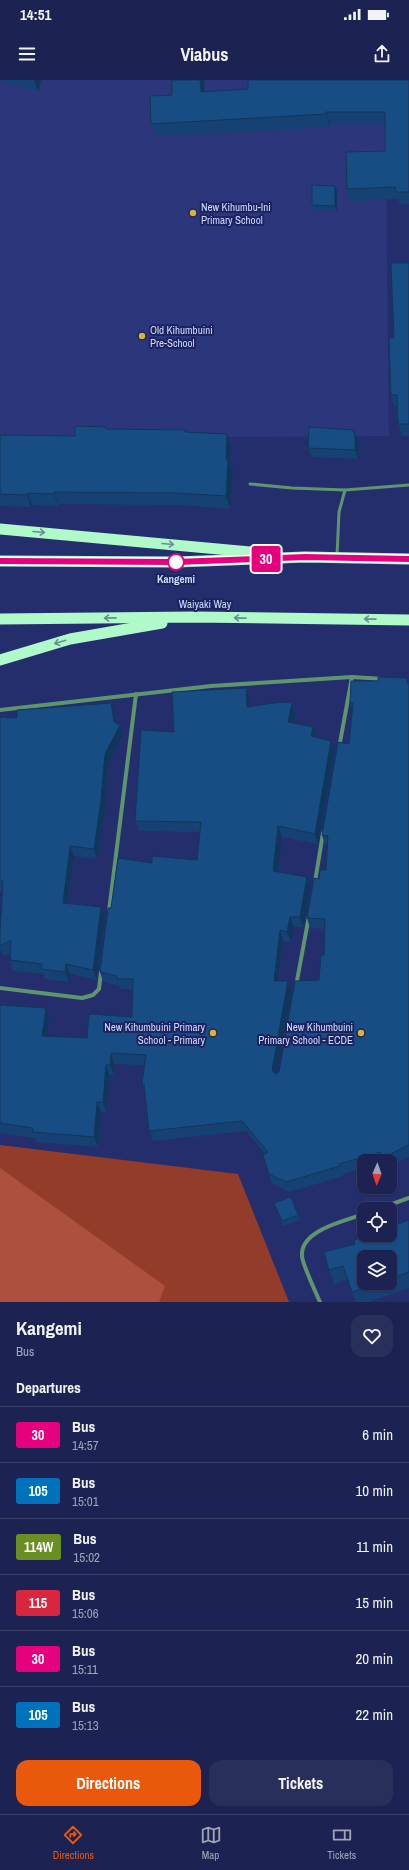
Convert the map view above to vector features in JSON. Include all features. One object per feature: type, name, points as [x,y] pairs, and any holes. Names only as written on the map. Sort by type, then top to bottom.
[{"type":"highway","points":[[0,529],[305,557],[409,559]]},
{"type":"highway","points":[[0,561],[176,562],[305,557]]},
{"type":"highway","points":[[0,660],[70,639],[194,617]]},
{"type":"highway","name":"Waiyaki Way","points":[[0,619],[194,617],[409,620]]},
{"type":"street","points":[[0,710],[211,686],[352,677],[388,680]]},
{"type":"street","points":[[338,755],[352,677]]},
{"type":"street","points":[[108,919],[136,694]]},
{"type":"street","points":[[314,887],[325,825]]},
{"type":"street","points":[[296,988],[310,910]]},
{"type":"street","points":[[0,988],[82,998],[92,995],[99,989],[102,966]]},
{"type":"street","points":[[397,1202],[409,1198]]},
{"type":"street","points":[[320,1302],[302,1256],[306,1242],[314,1233],[357,1217]]},
{"type":"lane","points":[[250,484],[292,488],[345,490],[409,485]]},
{"type":"lane","points":[[337,558],[339,512],[345,490]]},
{"type":"shaded area","name":"New Kihumbu-Ini Primary School","points":[[0,80],[385,80],[389,436],[0,438]]},
{"type":"shaded area","points":[[0,1145],[238,1174],[289,1302],[0,1302]]},
{"type":"shaded area","points":[[0,1168],[165,1286],[159,1302],[0,1302]]},
{"type":"building","points":[[172,80],[200,80],[201,92],[248,89],[248,80],[409,80],[409,192],[396,192],[395,187],[347,189],[346,152],[385,151],[385,112],[326,112],[326,114],[151,124],[150,96],[172,95]]},
{"type":"building","points":[[312,185],[335,186],[335,206],[312,205]]},
{"type":"building","points":[[391,263],[409,263],[409,424],[398,424],[397,395],[391,395],[389,338],[394,338]]},
{"type":"building","points":[[75,426],[106,427],[106,429],[185,430],[185,432],[227,434],[226,459],[228,459],[226,496],[177,493],[54,492],[54,494],[27,493],[27,495],[0,494],[0,435],[75,436]]},
{"type":"building","points":[[309,427],[354,430],[355,450],[308,448]]},
{"type":"building","points":[[378,677],[407,678],[407,683],[409,683],[409,1145],[390,1154],[381,1154],[380,1152],[373,1154],[357,1154],[357,1159],[339,1164],[340,1166],[286,1182],[269,1174],[263,1155],[268,1152],[242,1121],[149,1131],[144,1084],[142,1084],[146,1055],[111,1053],[110,1065],[106,1065],[103,1102],[97,1102],[94,1137],[33,1132],[33,1128],[0,1123],[0,1005],[46,1008],[42,1036],[87,1038],[89,1014],[132,1017],[133,979],[117,979],[117,976],[100,972],[108,908],[111,908],[118,858],[152,863],[152,856],[197,860],[201,822],[135,821],[141,730],[174,732],[172,692],[246,688],[247,707],[281,702],[292,703],[288,722],[313,727],[311,736],[331,741],[315,834],[278,826],[273,871],[307,877],[300,917],[290,917],[287,932],[280,930],[274,981],[288,981],[272,1070],[275,1074],[279,1072],[295,981],[319,980],[321,955],[324,955],[325,919],[307,918],[314,878],[319,879],[320,870],[326,870],[328,836],[322,835],[338,742],[349,744],[353,703],[350,703],[351,681],[378,681]]},
{"type":"building","points":[[111,703],[114,722],[120,725],[105,754],[101,800],[94,849],[70,846],[63,903],[101,907],[93,970],[66,964],[65,972],[41,969],[42,964],[10,960],[11,940],[0,946],[3,881],[0,881],[0,717],[17,718],[17,710]]},
{"type":"building","points":[[291,1197],[298,1215],[282,1221],[274,1203]]},
{"type":"building","points":[[409,1220],[409,1272],[397,1276],[397,1250],[357,1250],[358,1290],[352,1292],[343,1266],[329,1270],[324,1252],[355,1244],[354,1240],[357,1239],[357,1242],[397,1242],[397,1224]]},
{"type":"bus line","name":"30","points":[[0,561],[176,562],[305,557],[409,559]]},
{"type":"place","name":"New Kihumbu-Ini Primary School","points":[[193,213]]},
{"type":"place","name":"Old Kihumbuini Pre-School","points":[[142,336]]},
{"type":"place","name":"Kangemi","points":[[176,562]]},
{"type":"place","name":"New Kihumbuini Primary School - Primary","points":[[213,1033]]},
{"type":"place","name":"New Kihumbuini Primary School - ECDE","points":[[361,1033]]}]
